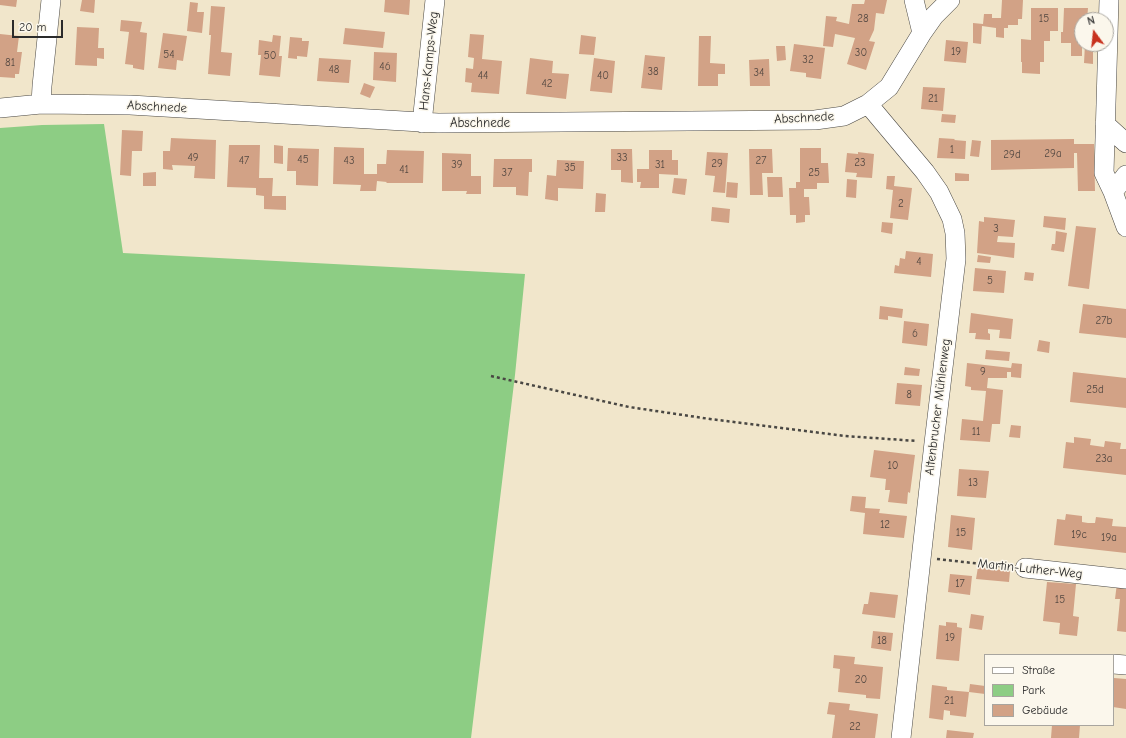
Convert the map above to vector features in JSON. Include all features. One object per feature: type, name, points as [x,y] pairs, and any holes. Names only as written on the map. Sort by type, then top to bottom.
[{"type":"street","points":[[41,104],[51,0]]},
{"type":"street","name":"Hans-Kamps-Weg","points":[[422,123],[435,0]]},
{"type":"street","points":[[914,0],[922,33]]},
{"type":"street","name":"Abschnede","points":[[0,108],[41,104],[130,106],[422,123],[815,120],[844,116],[868,104],[889,87],[922,33],[934,16],[950,0]]},
{"type":"street","points":[[1109,0],[1104,173],[1126,227]]},
{"type":"street","name":"Altenbrucher Mühlenweg","points":[[868,104],[925,172],[939,192],[952,219],[955,233],[956,259],[901,738]]},
{"type":"street","points":[[1105,124],[1126,143]]},
{"type":"street","points":[[1113,192],[1126,175]]},
{"type":"street","name":"Martin-Luther-Weg","points":[[1025,568],[1126,579]]},
{"type":"street","points":[[1114,664],[1126,665]]},
{"type":"path","points":[[491,376],[629,407],[710,420],[845,436],[934,443]]},
{"type":"path","name":"Martin-Luther-Weg","points":[[933,558],[1025,568]]},
{"type":"green space","points":[[104,124],[123,253],[525,274],[515,375],[471,738],[0,738],[0,128],[42,125]]},
{"type":"building","points":[[0,0],[17,0],[16,7],[0,5]]},
{"type":"building","points":[[82,0],[95,0],[94,13],[80,11]]},
{"type":"building","points":[[385,0],[410,0],[409,15],[384,12]]},
{"type":"building","points":[[865,0],[887,0],[884,14],[876,13],[874,30],[869,41],[875,42],[866,70],[847,64],[855,38],[835,34],[833,47],[823,46],[826,16],[837,17],[836,21],[849,24],[852,4],[864,4]]},
{"type":"building","points":[[1002,0],[1023,0],[1022,19],[1018,19],[1018,25],[1008,25],[1008,28],[1004,28],[1004,38],[996,37],[996,28],[982,26],[981,44],[973,43],[973,23],[983,24],[984,14],[992,14],[992,18],[1001,18]]},
{"type":"building","points":[[190,2],[198,3],[197,12],[204,12],[202,33],[187,31]]},
{"type":"building","points":[[211,6],[225,7],[221,52],[232,53],[230,76],[208,74],[211,35],[209,35]]},
{"type":"building","points":[[1031,8],[1058,8],[1058,31],[1050,31],[1050,41],[1044,41],[1044,62],[1040,62],[1040,74],[1022,73],[1021,39],[1031,40]]},
{"type":"building","points":[[1064,8],[1088,8],[1088,12],[1074,12],[1074,52],[1082,52],[1082,56],[1071,56],[1071,43],[1061,43],[1061,32],[1063,32]]},
{"type":"building","points":[[121,20],[142,22],[140,32],[147,33],[144,70],[133,68],[133,65],[125,64],[129,32],[120,31]]},
{"type":"building","points":[[77,27],[99,28],[98,48],[104,48],[104,59],[97,58],[97,66],[75,65]]},
{"type":"building","points":[[345,28],[385,32],[383,48],[343,44]]},
{"type":"building","points":[[163,33],[187,36],[183,61],[177,60],[176,70],[158,68]]},
{"type":"building","points":[[0,34],[19,36],[17,52],[22,52],[19,74],[15,74],[15,78],[0,77]]},
{"type":"building","points":[[470,34],[484,35],[482,59],[502,61],[499,94],[471,92],[472,83],[465,82],[466,68],[473,69],[474,58],[468,57]]},
{"type":"building","points":[[273,35],[281,36],[279,56],[282,56],[280,77],[259,75],[261,55],[258,55],[259,40],[272,42]]},
{"type":"building","points":[[581,35],[596,37],[594,55],[579,54]]},
{"type":"building","points":[[699,36],[711,36],[710,63],[725,64],[725,74],[718,74],[718,86],[698,86]]},
{"type":"building","points":[[290,37],[302,38],[302,41],[309,41],[307,57],[297,56],[297,59],[288,58]]},
{"type":"building","points":[[946,40],[968,42],[966,63],[944,61]]},
{"type":"building","points":[[794,44],[825,48],[821,79],[806,77],[806,73],[790,71]]},
{"type":"building","points":[[776,46],[785,46],[786,60],[777,61]]},
{"type":"building","points":[[374,52],[397,53],[396,82],[373,80]]},
{"type":"building","points":[[1085,52],[1093,52],[1093,64],[1084,63]]},
{"type":"building","points":[[645,55],[665,57],[662,90],[641,88]]},
{"type":"building","points":[[319,58],[351,60],[349,83],[317,81]]},
{"type":"building","points":[[530,58],[553,61],[552,73],[569,74],[566,99],[526,94]]},
{"type":"building","points":[[594,58],[615,61],[612,93],[590,91]]},
{"type":"building","points":[[769,59],[770,86],[750,86],[749,60]]},
{"type":"building","points":[[364,83],[375,87],[370,98],[360,94]]},
{"type":"building","points":[[923,87],[945,88],[943,111],[921,109]]},
{"type":"building","points":[[942,114],[956,115],[955,123],[941,122]]},
{"type":"building","points":[[122,130],[143,131],[142,151],[132,151],[131,176],[120,175]]},
{"type":"building","points":[[171,138],[216,140],[215,179],[194,178],[195,166],[172,165],[173,170],[163,169],[163,151],[170,151]]},
{"type":"building","points":[[939,138],[966,141],[965,159],[937,158]]},
{"type":"building","points":[[1074,139],[1074,144],[1094,144],[1095,191],[1078,191],[1077,153],[1074,153],[1074,168],[991,170],[991,140]]},
{"type":"building","points":[[972,140],[981,141],[979,157],[970,156]]},
{"type":"building","points":[[229,145],[260,145],[259,178],[273,178],[272,196],[286,196],[286,210],[264,209],[264,196],[256,195],[256,188],[227,187]]},
{"type":"building","points":[[274,145],[283,146],[283,164],[274,163]]},
{"type":"building","points":[[334,147],[364,148],[364,174],[377,174],[377,164],[386,164],[387,150],[424,151],[423,183],[386,183],[387,182],[377,181],[376,191],[360,191],[361,185],[333,184]]},
{"type":"building","points":[[288,148],[319,149],[318,186],[296,185],[296,171],[287,171]]},
{"type":"building","points":[[800,148],[821,148],[821,163],[828,163],[829,183],[817,183],[817,189],[804,189],[804,197],[809,197],[810,215],[805,215],[805,222],[796,223],[796,215],[790,215],[789,188],[796,188],[796,182],[800,182]]},
{"type":"building","points":[[611,149],[632,149],[633,183],[621,182],[621,170],[611,170]]},
{"type":"building","points":[[749,149],[772,149],[773,173],[762,173],[763,195],[750,195]]},
{"type":"building","points":[[649,150],[672,150],[672,160],[678,160],[678,175],[659,174],[659,188],[640,188],[641,182],[637,182],[637,169],[649,169]]},
{"type":"building","points":[[707,152],[728,153],[725,193],[713,192],[715,176],[705,175]]},
{"type":"building","points":[[858,152],[874,154],[872,178],[856,177],[857,173],[845,172],[847,153],[858,154]]},
{"type":"building","points":[[442,153],[471,154],[471,176],[481,176],[481,194],[466,194],[467,191],[442,191]]},
{"type":"building","points":[[494,159],[532,159],[532,172],[529,172],[528,196],[516,195],[516,187],[493,187]]},
{"type":"building","points":[[557,160],[584,161],[583,189],[558,188],[558,201],[545,199],[547,175],[556,176]]},
{"type":"building","points":[[156,172],[156,186],[143,186],[143,173]]},
{"type":"building","points":[[955,173],[969,174],[969,181],[955,181]]},
{"type":"building","points":[[887,176],[895,176],[894,186],[912,188],[908,220],[890,218],[893,190],[886,189]]},
{"type":"building","points":[[767,177],[782,177],[783,197],[768,197]]},
{"type":"building","points":[[674,178],[687,179],[685,195],[672,193]]},
{"type":"building","points":[[847,179],[857,180],[856,198],[846,197]]},
{"type":"building","points":[[727,182],[738,183],[737,198],[726,197]]},
{"type":"building","points":[[596,193],[606,194],[605,212],[595,212]]},
{"type":"building","points":[[712,207],[730,209],[729,223],[711,221]]},
{"type":"building","points":[[1044,216],[1066,218],[1065,230],[1043,227]]},
{"type":"building","points":[[984,217],[1015,220],[1013,237],[998,236],[997,242],[1015,243],[1014,258],[977,253],[979,221],[984,222]]},
{"type":"building","points":[[882,222],[893,223],[892,234],[881,232]]},
{"type":"building","points":[[1076,226],[1096,228],[1089,289],[1068,286]]},
{"type":"building","points":[[1056,231],[1067,233],[1064,252],[1051,250],[1052,244],[1055,244]]},
{"type":"building","points":[[906,251],[933,254],[931,277],[894,273],[895,265],[899,266],[900,258],[905,259]]},
{"type":"building","points":[[978,255],[991,257],[990,263],[977,262]]},
{"type":"building","points":[[975,268],[1006,271],[1004,293],[973,291]]},
{"type":"building","points":[[1025,272],[1034,273],[1033,281],[1024,280]]},
{"type":"building","points":[[1083,304],[1126,309],[1126,338],[1079,333]]},
{"type":"building","points":[[880,306],[903,309],[902,318],[888,316],[888,320],[879,319]]},
{"type":"building","points":[[971,313],[1013,319],[1011,339],[999,338],[1000,330],[988,329],[990,340],[975,339],[976,333],[969,333]]},
{"type":"building","points":[[904,321],[929,324],[927,346],[902,343]]},
{"type":"building","points":[[1039,340],[1050,342],[1049,353],[1037,351]]},
{"type":"building","points":[[986,350],[1010,352],[1009,361],[985,359]]},
{"type":"building","points":[[967,363],[1011,368],[1012,363],[1022,364],[1021,378],[1011,377],[1011,372],[1007,372],[1007,378],[988,378],[987,388],[1003,390],[1000,424],[992,424],[990,442],[960,440],[962,419],[983,421],[986,391],[971,390],[971,387],[965,386]]},
{"type":"building","points":[[905,367],[920,369],[919,376],[904,375]]},
{"type":"building","points":[[1073,372],[1126,378],[1126,408],[1070,402]]},
{"type":"building","points":[[897,383],[922,385],[920,406],[895,404]]},
{"type":"building","points":[[1011,425],[1021,426],[1020,438],[1009,437]]},
{"type":"building","points":[[1074,437],[1091,439],[1090,445],[1104,447],[1105,441],[1121,443],[1120,449],[1126,449],[1126,475],[1063,468],[1066,442],[1074,443]]},
{"type":"building","points":[[874,450],[915,455],[907,504],[888,502],[890,490],[885,490],[886,479],[870,477]]},
{"type":"building","points":[[959,469],[989,471],[986,498],[957,496]]},
{"type":"building","points":[[852,496],[866,497],[865,508],[880,509],[879,513],[907,516],[904,538],[863,534],[865,513],[850,511]]},
{"type":"building","points":[[1066,514],[1082,516],[1082,522],[1088,523],[1095,523],[1096,517],[1113,519],[1112,526],[1126,527],[1126,553],[1054,545],[1057,519],[1065,520]]},
{"type":"building","points":[[951,515],[975,518],[972,550],[948,547]]},
{"type":"building","points":[[978,567],[1010,571],[1009,582],[976,579]]},
{"type":"building","points":[[950,574],[972,576],[970,595],[948,592]]},
{"type":"building","points":[[1047,582],[1076,584],[1073,616],[1079,617],[1077,636],[1059,634],[1060,623],[1043,621]]},
{"type":"building","points":[[1117,583],[1126,585],[1126,632],[1117,631],[1120,599],[1115,599]]},
{"type":"building","points":[[870,592],[898,595],[895,618],[862,614],[864,604],[868,604]]},
{"type":"building","points":[[971,614],[984,616],[982,630],[969,628]]},
{"type":"building","points":[[946,622],[957,623],[957,627],[962,628],[959,661],[936,659],[939,625],[946,626]]},
{"type":"building","points":[[873,631],[893,633],[891,651],[871,648]]},
{"type":"building","points":[[834,655],[855,657],[854,664],[883,667],[880,699],[866,698],[866,695],[838,692],[840,669],[833,668]]},
{"type":"building","points":[[1114,678],[1126,679],[1126,709],[1114,707]]},
{"type":"building","points":[[970,684],[984,686],[984,694],[969,692]]},
{"type":"building","points":[[932,685],[947,687],[947,690],[969,692],[966,717],[950,715],[950,711],[944,710],[943,720],[929,718]]},
{"type":"building","points":[[829,702],[850,704],[849,710],[878,714],[875,738],[832,738],[835,715],[827,714]]},
{"type":"building","points":[[1052,726],[1080,726],[1079,738],[1051,738]]},
{"type":"building","points":[[947,730],[974,733],[973,738],[946,738]]}]
